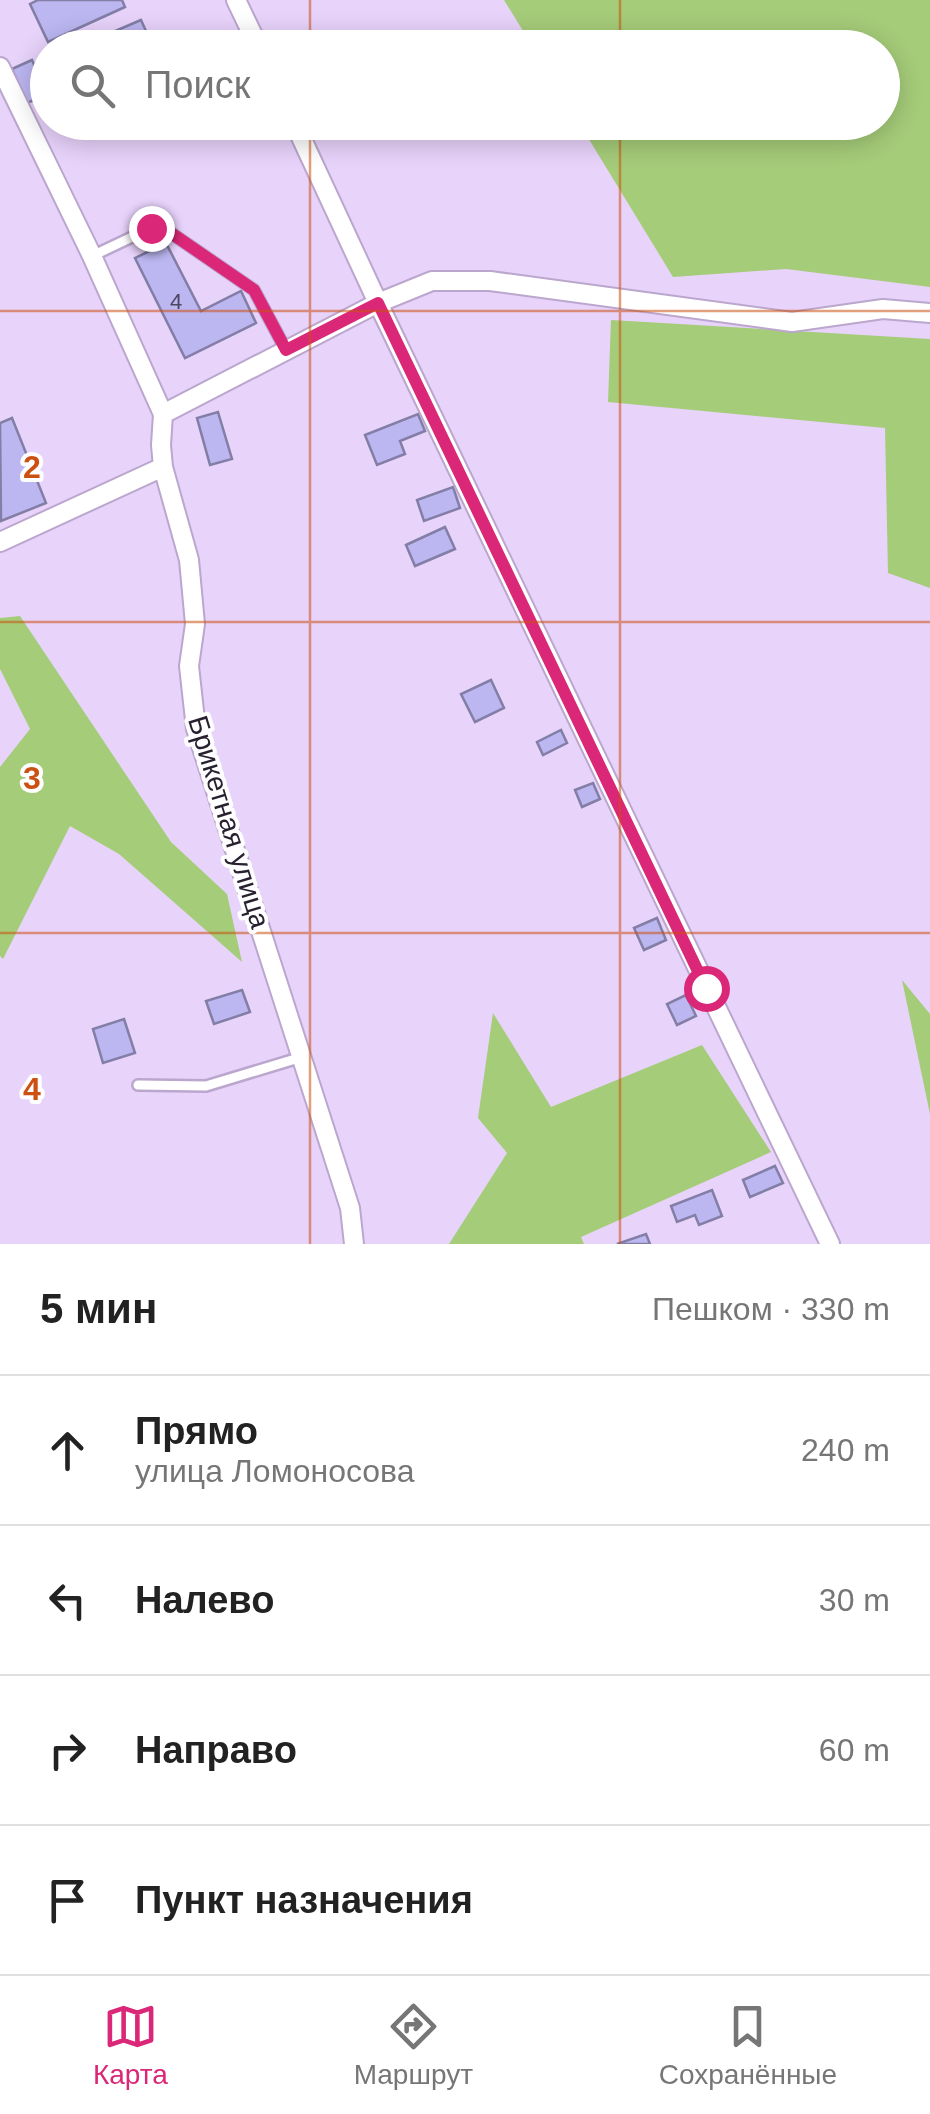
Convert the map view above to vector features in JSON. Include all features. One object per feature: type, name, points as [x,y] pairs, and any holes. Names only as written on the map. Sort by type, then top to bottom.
[{"type":"street","points":[[236,0],[250,30]]},
{"type":"street","name":"Брикетная улица","points":[[0,67],[30,129]]},
{"type":"street","name":"Брикетная улица","points":[[36,140],[163,414],[163,467],[189,560],[195,624],[189,666],[196,729],[350,1208],[354,1244]]},
{"type":"street","points":[[302,140],[830,1244]]},
{"type":"street","points":[[163,414],[378,303],[432,281],[490,281],[792,322],[883,309],[930,313]]},
{"type":"street","points":[[0,542],[163,467]]},
{"type":"lane","points":[[92,256],[151,228],[162,228],[254,290],[286,350]]},
{"type":"lane","points":[[138,1085],[206,1086],[302,1057]]},
{"type":"green space","points":[[504,0],[930,0],[930,287],[786,269],[673,277],[589,140],[900,140],[900,30],[523,30]]},
{"type":"green space","points":[[611,320],[930,339],[930,588],[888,573],[885,428],[608,402]]},
{"type":"green space","points":[[20,616],[171,842],[227,894],[242,962],[119,854],[70,826],[3,959],[0,956],[0,767],[30,729],[0,669],[0,618]]},
{"type":"green space","points":[[902,980],[930,1014],[930,1114]]},
{"type":"green space","points":[[493,1013],[551,1107],[702,1045],[771,1152],[581,1237],[584,1244],[449,1244],[507,1153],[478,1118]]},
{"type":"building","points":[[38,0],[122,0],[125,7],[74,30],[42,30],[30,4]]},
{"type":"building","points":[[141,20],[146,30],[118,30]]},
{"type":"building","points":[[30,61],[30,102],[27,103],[12,69]]},
{"type":"building","points":[[166,243],[201,311],[241,291],[256,323],[185,358],[135,258]]},
{"type":"building","points":[[218,412],[232,459],[210,465],[197,418]]},
{"type":"building","points":[[418,414],[425,431],[400,441],[405,454],[377,465],[365,435]]},
{"type":"building","points":[[12,418],[46,503],[1,521],[0,423]]},
{"type":"building","points":[[453,487],[460,508],[424,521],[417,500]]},
{"type":"building","points":[[445,527],[455,549],[415,566],[406,545]]},
{"type":"building","points":[[491,680],[504,708],[475,722],[461,694]]},
{"type":"building","points":[[561,730],[567,743],[543,755],[537,742]]},
{"type":"building","points":[[593,783],[600,799],[582,807],[575,790]]},
{"type":"building","points":[[657,918],[666,940],[644,950],[634,928]]},
{"type":"building","points":[[242,990],[250,1012],[214,1024],[206,1001]]},
{"type":"building","points":[[686,995],[696,1016],[677,1025],[667,1004]]},
{"type":"building","points":[[124,1019],[135,1053],[103,1063],[93,1029]]},
{"type":"building","points":[[775,1166],[783,1183],[750,1197],[743,1180]]},
{"type":"building","points":[[712,1190],[722,1216],[699,1225],[695,1215],[677,1222],[671,1206]]},
{"type":"building","points":[[646,1234],[650,1244],[617,1244]]},
{"type":"route","points":[[151,228],[171,233],[254,290],[286,350],[378,303],[706,988]]}]
